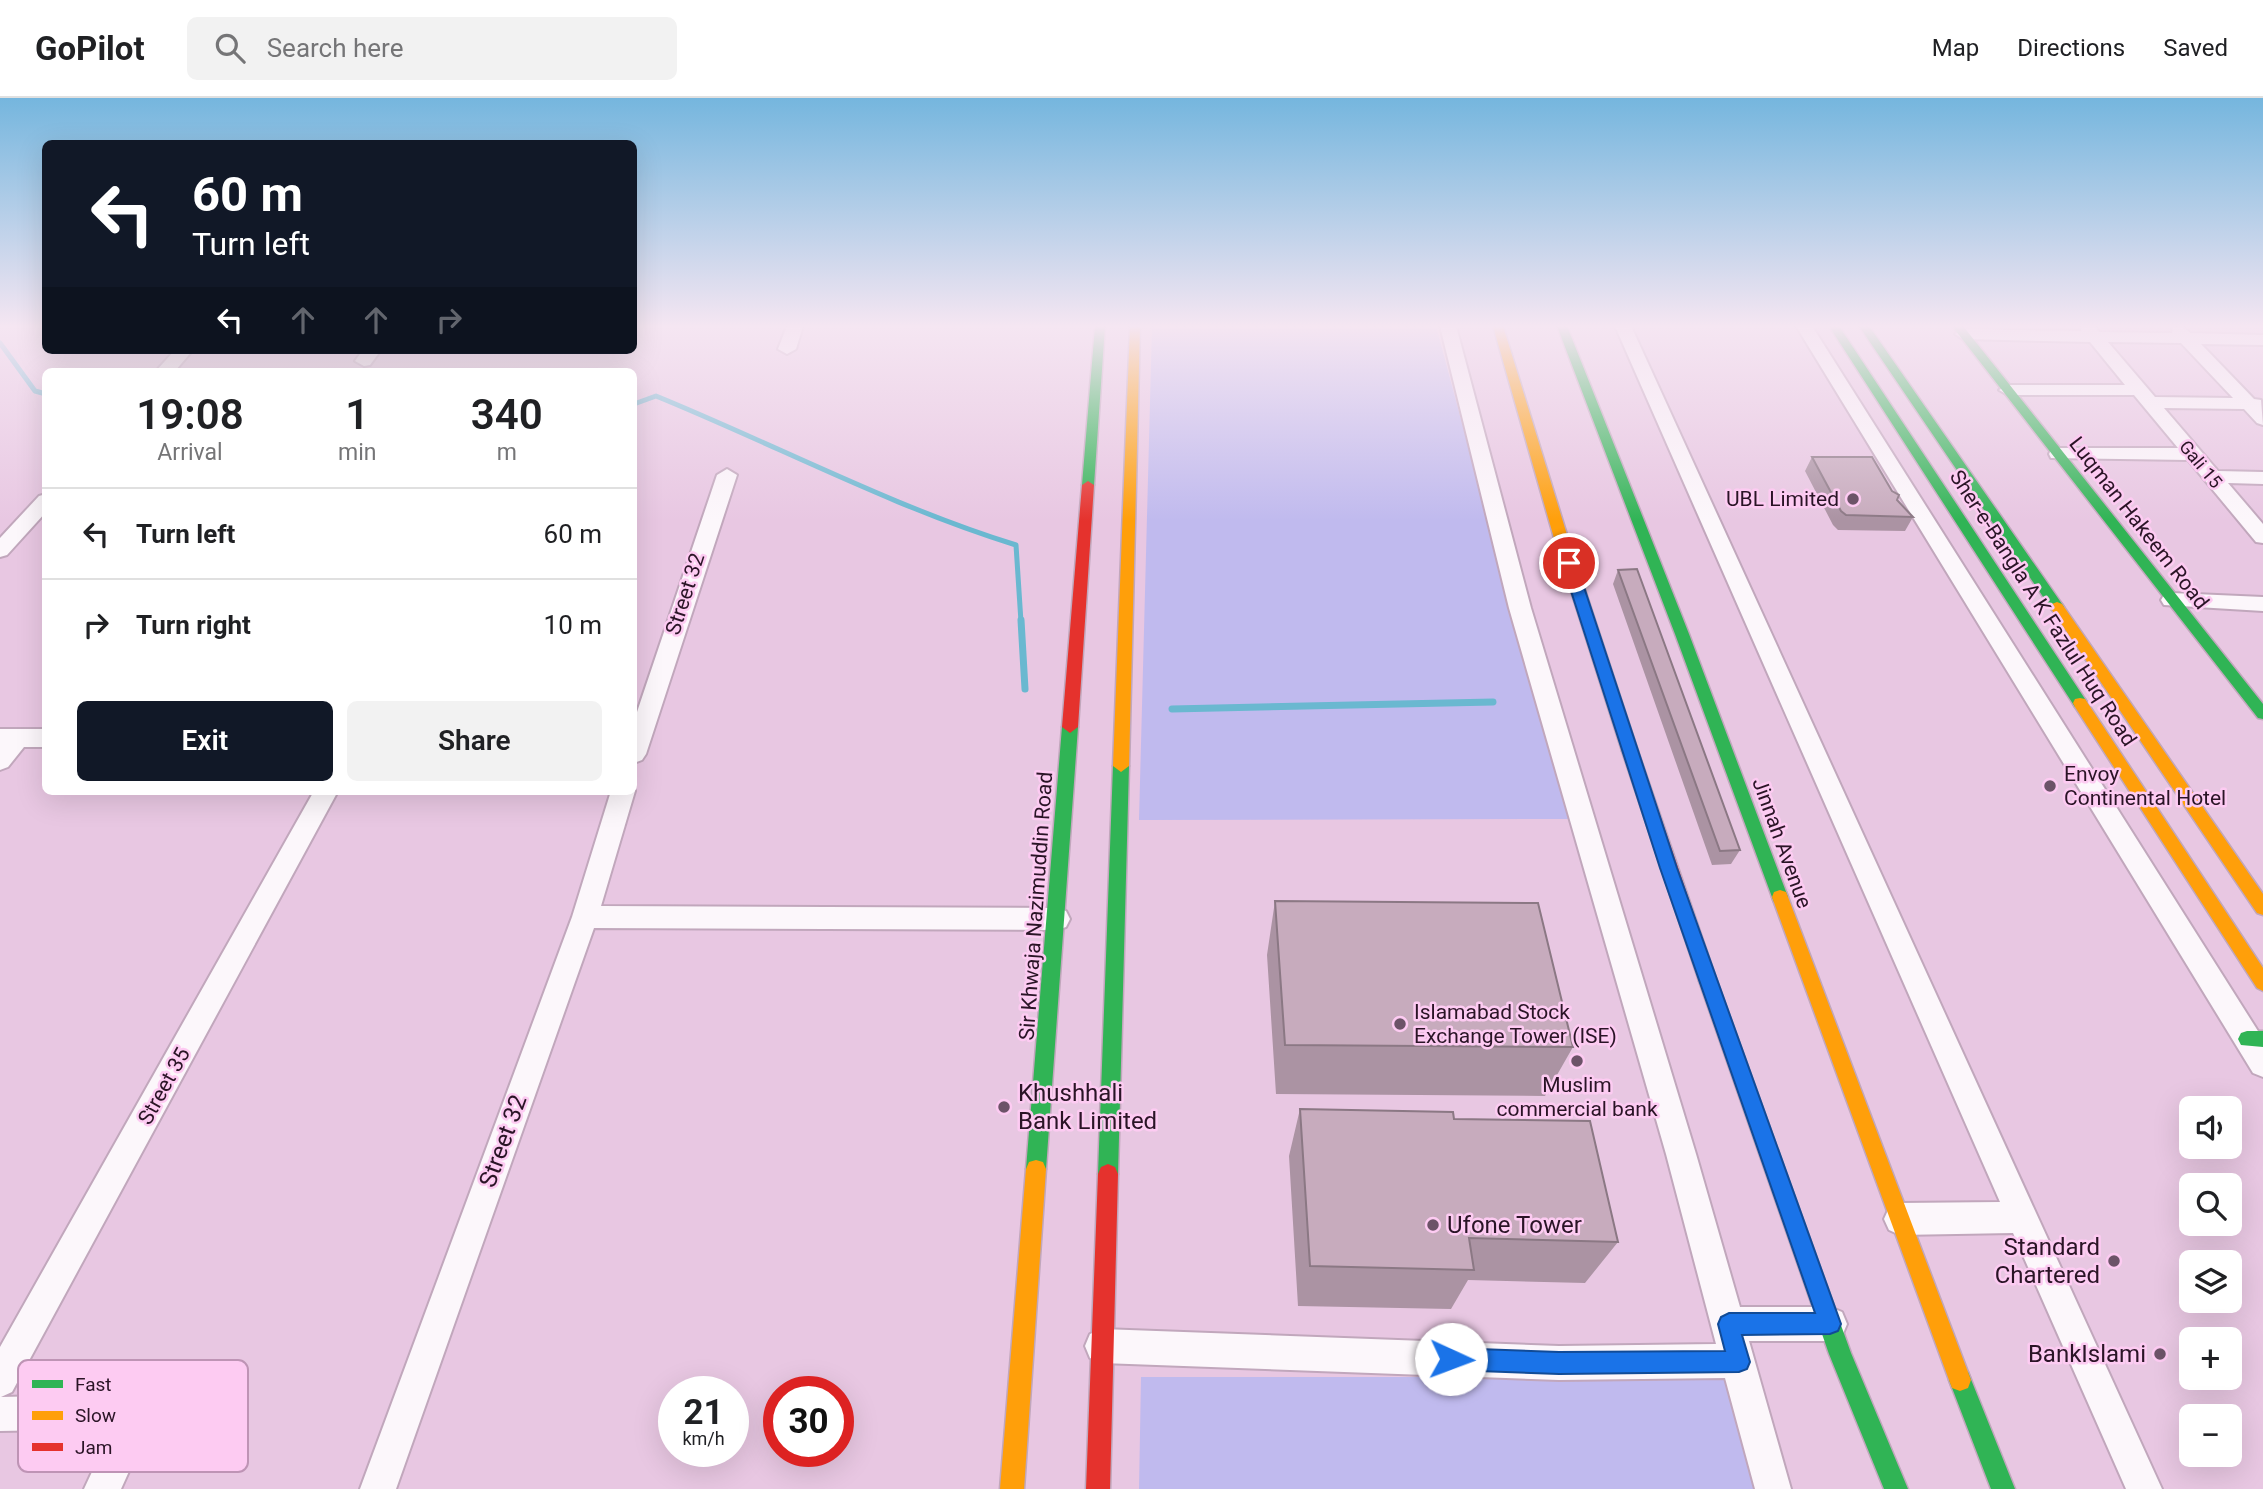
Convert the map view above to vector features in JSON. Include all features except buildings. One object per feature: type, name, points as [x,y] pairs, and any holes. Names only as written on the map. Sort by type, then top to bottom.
[{"type":"main road","name":"Sir Khwaja Nazimuddin Road","points":[[1012,1489],[1095,391]]},
{"type":"main road","points":[[1098,1489],[1133,391]]},
{"type":"main road","points":[[1517,391],[1561,538],[1664,855],[1835,1339],[1896,1489]]},
{"type":"main road","name":"Jinnah Avenue","points":[[1587,391],[1686,647],[1958,1376]]},
{"type":"main road","name":"Sher-e-Bangla A K Fazlul Huq Road","points":[[1876,391],[2263,983]]},
{"type":"main road","name":"Sher-e-Bangla A K Fazlul Huq Road","points":[[1909,391],[2263,908]]},
{"type":"main road","name":"Luqman Hakeem Road","points":[[2009,391],[2263,714]]},
{"type":"main road","points":[[1835,1339],[1872,1475]]},
{"type":"main road","points":[[1958,1376],[2007,1455]]},
{"type":"main road","points":[[1958,1376],[2003,1489]]},
{"type":"street","points":[[1465,391],[1520,608],[1729,1324],[1773,1489]]},
{"type":"street","points":[[1652,391],[2144,1489]]},
{"type":"street","points":[[1845,391],[2255,1039],[2263,1064]]},
{"type":"street","points":[[2029,391],[2256,404]]},
{"type":"street","name":"Gali 15","points":[[2140,391],[2263,537]]},
{"type":"street","points":[[2242,391],[2256,404],[2263,419]]},
{"type":"street","points":[[2058,454],[2193,454]]},
{"type":"street","name":"Street 32","points":[[637,740],[727,475]]},
{"type":"street","points":[[2213,477],[2263,478]]},
{"type":"street","points":[[0,550],[42,504]]},
{"type":"street","points":[[2172,600],[2263,604]]},
{"type":"street","points":[[0,761],[9,738],[42,738]]},
{"type":"street","name":"Street 35","points":[[0,1380],[324,795]]},
{"type":"street","name":"Street 32","points":[[378,1489],[585,917],[622,795]]},
{"type":"street","points":[[585,917],[1057,919]]},
{"type":"street","points":[[1900,1220],[2022,1217]]},
{"type":"street","points":[[1729,1324],[1835,1339]]},
{"type":"street","points":[[1102,1346],[1559,1363],[1739,1362]]},
{"type":"street","points":[[0,1414],[18,1413]]},
{"type":"street","points":[[102,1489],[110,1472]]},
{"type":"shaded area","points":[[1150,391],[1453,391],[1568,819],[1139,820]]},
{"type":"shaded area","points":[[1141,1377],[1733,1377],[1766,1489],[1139,1489]]},
{"type":"waterway","points":[[35,391],[42,393]]},
{"type":"waterway","points":[[637,403],[656,396],[925,513],[1016,545],[1021,622]]},
{"type":"waterway","points":[[1021,620],[1025,689]]},
{"type":"waterway","points":[[1172,709],[1493,702]]},
{"type":"traffic: fast","points":[[1088,485],[1095,391]]},
{"type":"traffic: fast","points":[[1587,391],[1780,897]]},
{"type":"traffic: fast","points":[[1876,391],[2080,703]]},
{"type":"traffic: fast","points":[[1909,391],[2057,607]]},
{"type":"traffic: fast","points":[[2008,391],[2263,714]]},
{"type":"traffic: fast","points":[[1036,1169],[1070,727]]},
{"type":"traffic: fast","points":[[1108,1174],[1121,766]]},
{"type":"traffic: fast","points":[[1708,981],[1840,1354],[1896,1489]]},
{"type":"traffic: fast","points":[[2247,1039],[2263,1039]]},
{"type":"traffic: fast","points":[[1960,1380],[2003,1489]]},
{"type":"traffic: slow","points":[[1121,766],[1133,391]]},
{"type":"traffic: slow","points":[[1517,391],[1561,538],[1630,751]]},
{"type":"traffic: slow","points":[[2057,607],[2263,908]]},
{"type":"traffic: slow","points":[[2080,703],[2263,983]]},
{"type":"traffic: slow","points":[[1780,897],[1960,1380]]},
{"type":"traffic: slow","points":[[1012,1489],[1036,1169]]},
{"type":"traffic: jam","points":[[1070,727],[1088,485]]},
{"type":"traffic: jam","points":[[1630,751],[1708,981]]},
{"type":"traffic: jam","points":[[1098,1489],[1108,1174]]},
{"type":"place","name":"UBL Limited","points":[[1853,499]]},
{"type":"place","name":"Envoy Continental Hotel","points":[[2050,786]]},
{"type":"place","name":"Islamabad Stock Exchange Tower (ISE)","points":[[1400,1024]]},
{"type":"place","name":"Muslim commercial bank","points":[[1577,1061]]},
{"type":"place","name":"Khushhali Bank Limited","points":[[1004,1107]]},
{"type":"place","name":"Ufone Tower","points":[[1433,1225]]},
{"type":"place","name":"Standard Chartered","points":[[2114,1261]]},
{"type":"place","name":"BankIslami","points":[[2160,1354]]},
{"type":"route","points":[[1451,1359],[1559,1363],[1739,1362],[1729,1324],[1830,1324],[1668,868],[1569,563]]}]
